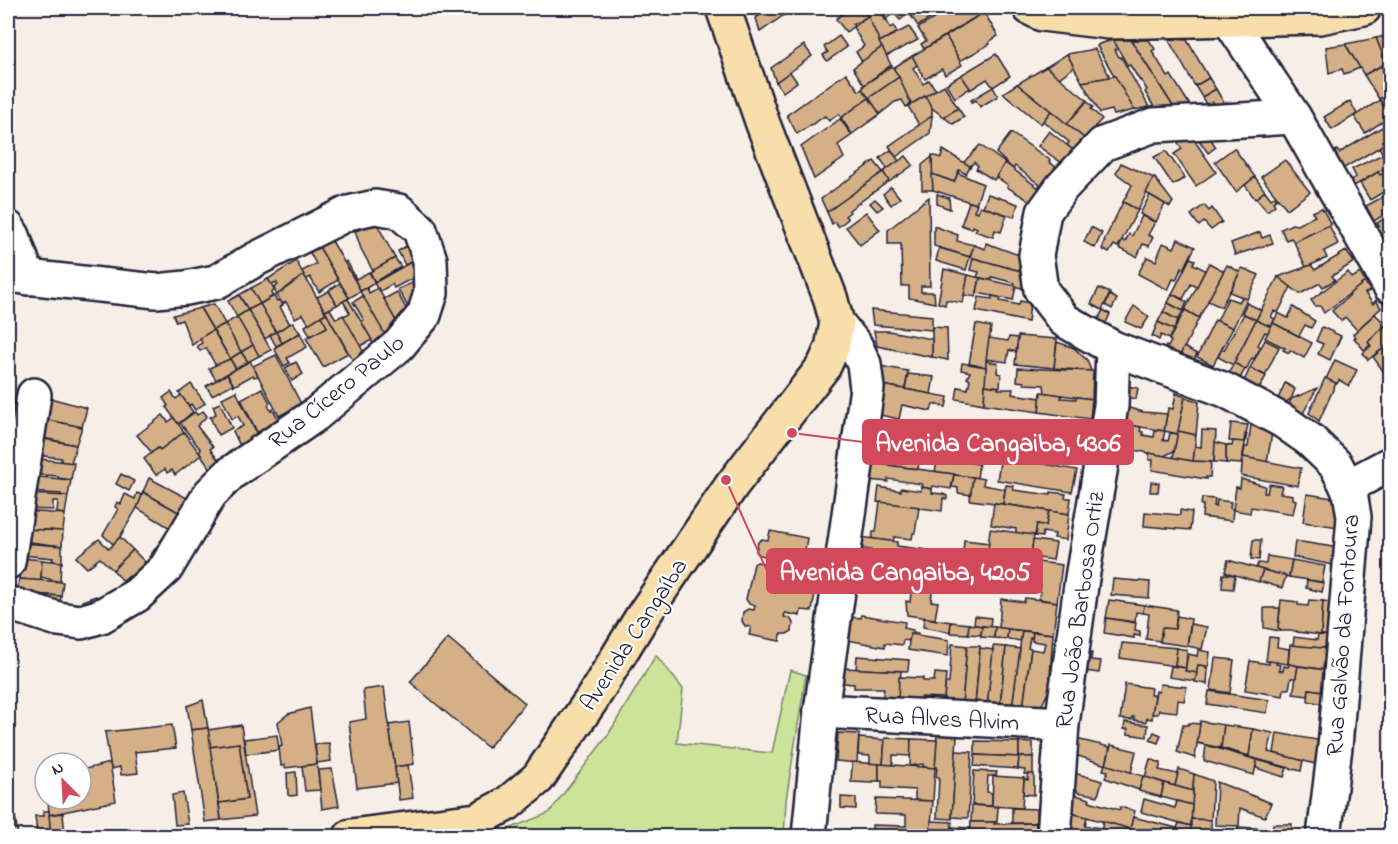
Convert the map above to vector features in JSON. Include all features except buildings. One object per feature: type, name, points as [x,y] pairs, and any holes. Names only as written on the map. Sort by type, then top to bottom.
[{"type":"main road","points":[[723,8],[763,124],[830,297],[837,323]]},
{"type":"main road","points":[[1030,8],[1042,14],[1109,22],[1320,17],[1364,8]]},
{"type":"main road","name":"Avenida Cangaíba","points":[[351,837],[477,819],[507,804],[538,777],[592,699],[642,617],[732,485],[824,366],[832,348],[837,323]]},
{"type":"street","points":[[1228,18],[1294,117],[1390,286]]},
{"type":"street","name":"Rua Galvão da Fontoura","points":[[1294,117],[1154,125],[1103,144],[1062,187],[1044,212],[1036,255],[1041,290],[1064,320],[1113,348],[1225,390],[1283,421],[1310,440],[1336,465],[1350,492],[1354,517],[1335,747],[1324,837]]},
{"type":"street","name":"Rua Cícero Paulo","points":[[8,603],[58,619],[81,622],[100,616],[136,595],[166,568],[210,494],[231,473],[315,415],[399,345],[424,315],[431,293],[430,260],[420,230],[399,211],[375,207],[348,213],[256,259],[216,282],[186,288],[156,291],[18,276]]},
{"type":"street","points":[[8,228],[13,236],[18,276]]},
{"type":"street","points":[[790,837],[810,821],[821,711],[867,388],[864,364],[855,345],[837,323]]},
{"type":"street","name":"Rua João Barbosa Ortiz","points":[[1054,837],[1062,724],[1082,578],[1111,406],[1113,348]]},
{"type":"street","points":[[824,366],[845,371],[867,388]]},
{"type":"street","points":[[8,562],[34,395]]},
{"type":"street","points":[[1347,487],[1390,464]]},
{"type":"street","name":"Rua Alves Alvim","points":[[821,711],[1062,724]]},
{"type":"green space","points":[[656,655],[683,689],[677,743],[772,753],[790,670],[806,675],[786,800],[784,836],[491,836],[549,813],[608,735]]},
{"type":"place","name":"Avenida Cangaiba, 4306","points":[[792,433]]},
{"type":"place","name":"Avenida Cangaiba, 4205","points":[[726,480]]}]
